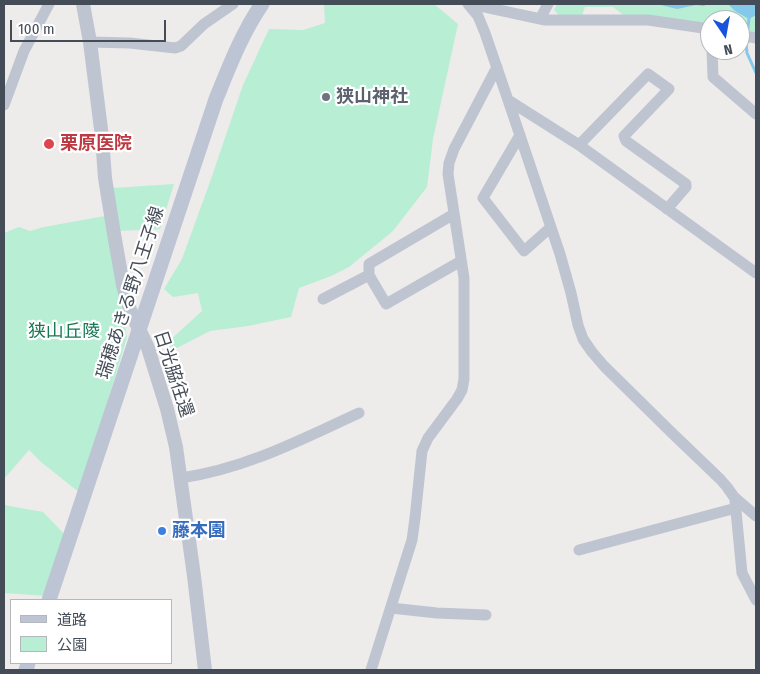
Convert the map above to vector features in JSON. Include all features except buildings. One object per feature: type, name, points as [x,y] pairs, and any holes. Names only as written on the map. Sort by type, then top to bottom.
[{"type":"main road","name":"瑞穂あきる野八王子線","points":[[49,599],[216,99],[255,13],[262,4]]},
{"type":"street","points":[[4,105],[24,51],[48,4]]},
{"type":"street","name":"日光脇往還","points":[[82,4],[90,42],[102,137],[105,178],[123,285],[130,310],[148,348],[167,409],[176,447],[205,670]]},
{"type":"street","points":[[90,42],[130,43],[175,48],[181,46],[204,24],[233,4]]},
{"type":"street","points":[[470,4],[545,20],[648,20],[700,28]]},
{"type":"street","points":[[470,4],[478,16],[520,135],[568,278],[578,325],[583,339],[604,366],[720,479],[735,503],[756,516]]},
{"type":"street","points":[[540,19],[548,4]]},
{"type":"street","points":[[712,60],[713,77],[756,114]]},
{"type":"street","points":[[371,670],[412,540],[422,452],[428,438],[462,390],[464,379],[464,278],[448,174],[452,155],[461,135],[497,67]]},
{"type":"street","points":[[579,145],[648,74],[669,89],[624,136],[626,141],[686,184],[686,187],[667,209]]},
{"type":"street","points":[[508,100],[579,145],[756,273]]},
{"type":"street","points":[[520,135],[483,198],[524,251],[551,227]]},
{"type":"street","points":[[454,214],[369,264],[369,275],[386,304],[461,261]]},
{"type":"street","points":[[323,300],[369,275]]},
{"type":"street","points":[[181,478],[233,467],[269,454],[358,413]]},
{"type":"street","points":[[579,550],[735,503]]},
{"type":"street","points":[[735,503],[742,573],[756,600]]},
{"type":"street","points":[[390,608],[437,613],[486,615]]},
{"type":"green space","points":[[324,4],[434,4],[458,24],[433,139],[427,187],[393,231],[349,267],[299,288],[291,317],[248,326],[210,331],[169,352],[168,342],[202,311],[198,293],[173,297],[164,289],[182,259],[243,85],[269,29],[303,30],[325,23]]},
{"type":"green space","points":[[557,4],[756,4],[756,33],[750,31],[750,10],[700,10],[700,23],[625,16],[613,7],[585,7],[582,15],[560,16],[554,10]]},
{"type":"green space","points":[[174,184],[160,229],[117,231],[113,188]]},
{"type":"green space","name":"狭山丘陵","points":[[105,216],[127,337],[80,493],[29,450],[4,479],[4,233],[19,227],[30,231]]},
{"type":"green space","points":[[4,505],[43,512],[68,538],[48,596],[4,593]]},
{"type":"water","points":[[657,4],[707,4],[677,9]]},
{"type":"water","points":[[728,4],[756,4],[756,15],[750,18],[750,10],[734,10]]},
{"type":"waterway","points":[[750,60],[756,73]]},
{"type":"place","name":"狭山神社","points":[[326,97]]},
{"type":"place","name":"栗原医院","points":[[49,144]]},
{"type":"place","name":"藤本園","points":[[162,531]]}]
